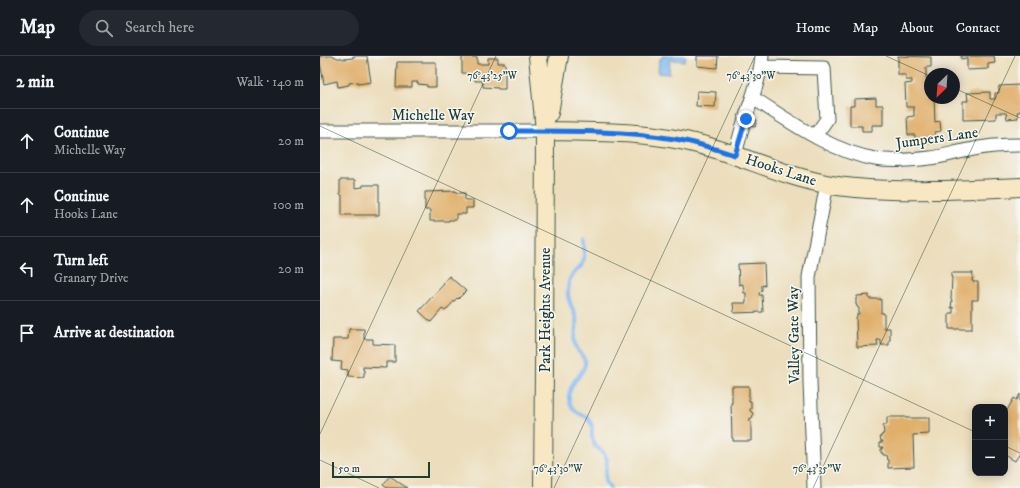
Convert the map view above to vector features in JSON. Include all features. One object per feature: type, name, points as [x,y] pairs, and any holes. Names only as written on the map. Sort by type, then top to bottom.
[{"type":"main road","name":"Park Heights Avenue","points":[[538,56],[545,131],[543,488]]},
{"type":"main road","name":"Park Heights Avenue","points":[[545,131],[559,56]]},
{"type":"main road","name":"Hooks Lane","points":[[545,131],[646,134],[677,139],[735,155],[794,176],[827,184],[898,191],[1020,187]]},
{"type":"street","points":[[735,155],[753,98],[761,62],[824,68],[827,119],[815,136]]},
{"type":"street","name":"Jumpers Lane","points":[[753,98],[815,136],[859,155],[876,159],[896,161],[931,158],[970,149],[1020,145]]},
{"type":"street","name":"Michelle Way","points":[[320,131],[545,131]]},
{"type":"street","name":"Valley Gate Way","points":[[814,488],[810,382],[809,277],[827,184]]},
{"type":"water","points":[[662,56],[686,56],[685,61],[670,60],[669,74],[658,73],[659,59],[662,59]]},
{"type":"building","points":[[320,56],[334,56],[344,59],[353,58],[353,56],[367,56],[371,82],[358,84],[358,82],[349,83],[349,85],[338,87],[337,81],[324,84]]},
{"type":"building","points":[[697,56],[718,56],[717,68],[697,66]]},
{"type":"building","points":[[898,56],[931,57],[931,67],[924,68],[924,104],[934,104],[935,122],[940,121],[941,131],[935,132],[936,143],[915,144],[915,135],[908,135],[907,117],[914,116],[914,107],[906,107],[905,84],[912,83],[912,80],[906,80],[906,75],[898,75]]},
{"type":"building","points":[[961,56],[994,56],[995,63],[988,64],[988,69],[967,70],[967,58],[961,59]]},
{"type":"building","points":[[462,57],[477,57],[477,64],[488,64],[488,58],[498,58],[498,63],[505,63],[505,89],[483,87],[483,81],[475,81],[475,74],[462,73]]},
{"type":"building","points":[[397,62],[436,62],[436,87],[427,87],[427,85],[418,84],[418,82],[412,82],[412,87],[396,87]]},
{"type":"building","points":[[1020,85],[1020,112],[1017,112],[1018,118],[1007,119],[1006,113],[996,113],[996,119],[963,120],[963,101],[968,101],[967,93],[990,92],[990,99],[995,99],[995,93],[999,93],[999,86]]},
{"type":"building","points":[[697,91],[716,92],[715,107],[696,106]]},
{"type":"building","points":[[876,98],[876,105],[883,105],[883,125],[872,125],[872,131],[862,131],[862,126],[850,126],[850,106],[854,106],[854,99]]},
{"type":"building","points":[[747,117],[757,120],[755,127],[745,123]]},
{"type":"building","points":[[340,180],[355,180],[355,188],[363,187],[363,185],[379,185],[379,215],[342,215]]},
{"type":"building","points":[[456,191],[456,193],[465,193],[465,200],[473,200],[473,208],[466,208],[466,214],[456,214],[456,220],[430,221],[430,210],[425,210],[425,192]]},
{"type":"building","points":[[764,263],[765,286],[762,285],[762,290],[759,293],[759,295],[762,295],[763,312],[734,313],[733,303],[746,303],[746,293],[744,293],[743,284],[739,285],[738,264]]},
{"type":"building","points":[[951,273],[973,273],[972,281],[978,282],[978,300],[972,300],[972,329],[949,329],[949,313],[953,313],[953,307],[951,308]]},
{"type":"building","points":[[449,276],[466,291],[445,311],[442,309],[431,322],[419,311],[444,284],[443,283]]},
{"type":"building","points":[[869,295],[869,299],[881,299],[881,313],[884,313],[884,328],[890,328],[889,345],[881,345],[881,340],[877,340],[878,346],[857,347],[856,317],[857,314],[859,314],[859,308],[856,305],[856,298],[857,296]]},
{"type":"building","points":[[349,329],[364,329],[364,339],[373,339],[373,344],[395,345],[395,362],[386,362],[386,368],[363,367],[363,378],[348,377],[348,370],[341,369],[342,362],[332,361],[333,339],[348,339]]},
{"type":"building","points":[[732,386],[749,386],[749,401],[751,401],[750,411],[753,415],[752,418],[749,419],[751,422],[751,441],[733,441],[731,403]]},
{"type":"building","points":[[1020,394],[1020,453],[1015,461],[1008,457],[1008,408],[1014,398],[1017,400]]},
{"type":"building","points":[[887,417],[929,418],[929,434],[913,435],[914,467],[888,468],[888,460],[886,455],[881,453],[881,449],[883,447],[880,447],[880,442],[883,441],[881,441],[880,436],[884,434],[883,425],[887,425]]},
{"type":"building","points":[[390,476],[407,488],[387,488],[383,485]]},
{"type":"waterway","points":[[584,239],[583,263],[570,279],[568,295],[576,318],[576,346],[584,359],[585,364],[582,372],[571,388],[569,399],[572,408],[587,417],[592,425],[592,436],[595,446],[603,452],[607,459],[605,481],[610,488]]},
{"type":"route","points":[[509,131],[646,134],[703,145],[735,155],[746,119]]}]
